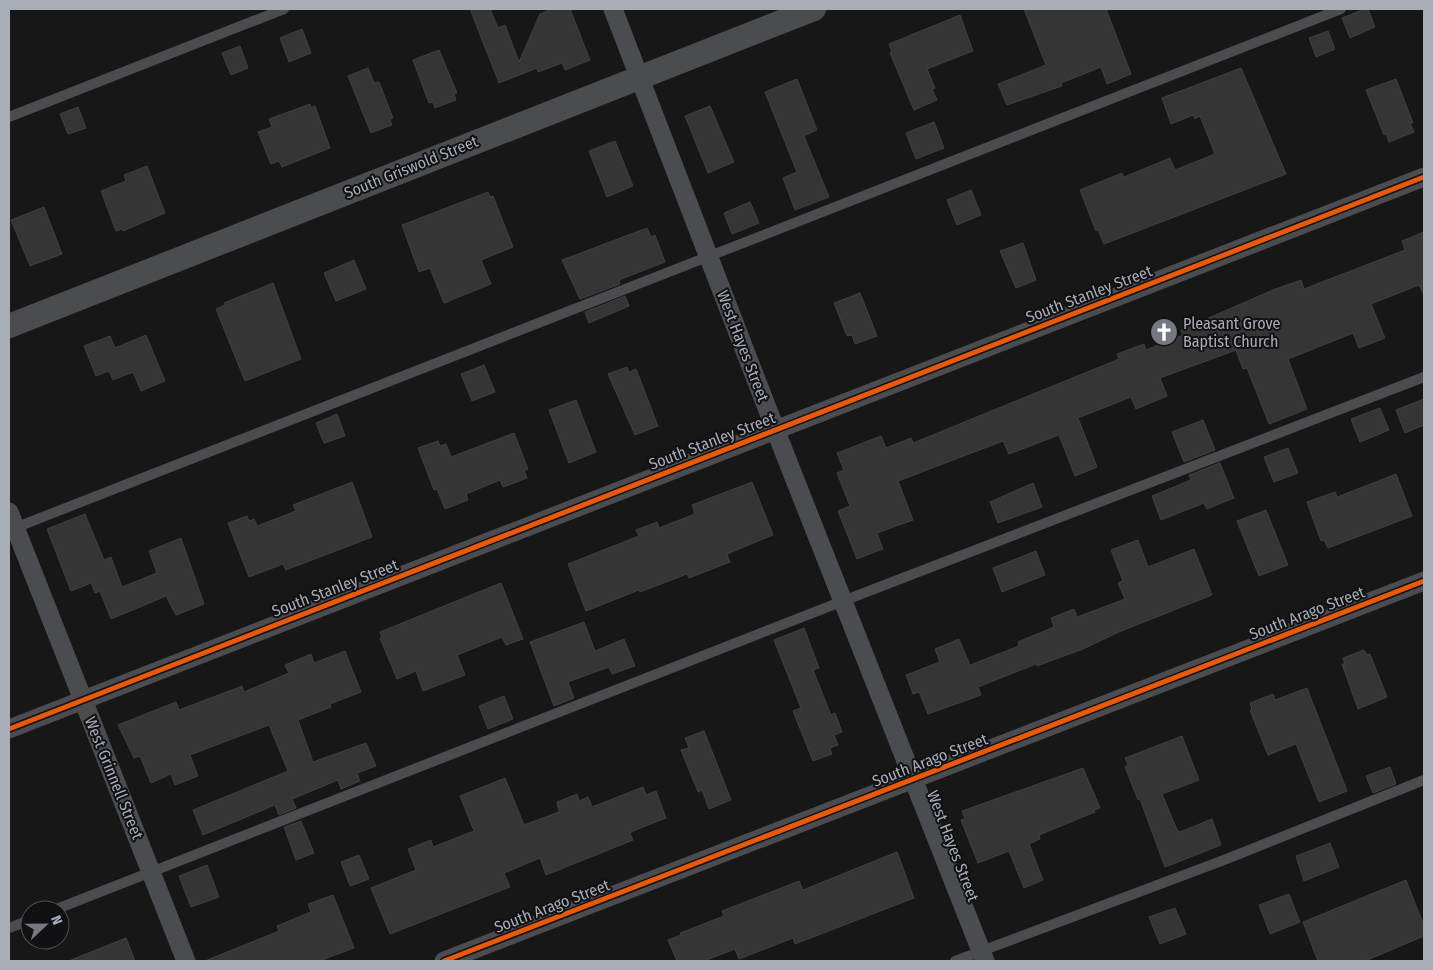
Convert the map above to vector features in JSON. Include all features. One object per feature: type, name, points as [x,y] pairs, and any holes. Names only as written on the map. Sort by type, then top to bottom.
[{"type":"street","name":"West Hayes Street","points":[[614,9],[776,430],[983,956]]},
{"type":"street","name":"South Griswold Street","points":[[9,326],[813,9]]},
{"type":"street","name":"South Stanley Street","points":[[9,728],[1424,177]]},
{"type":"street","name":"West Grinnell Street","points":[[11,523],[83,699],[186,961]]},
{"type":"street","name":"South Arago Street","points":[[444,961],[1424,581]]},
{"type":"lane","points":[[9,117],[284,9]]},
{"type":"lane","points":[[11,523],[1342,9]]},
{"type":"lane","points":[[70,904],[843,601],[1424,377]]},
{"type":"lane","points":[[955,961],[983,956],[1002,945],[1224,860],[1424,780]]},
{"type":"building","points":[[470,9],[490,9],[498,28],[505,25],[519,62],[540,14],[552,9],[570,9],[590,60],[565,70],[562,63],[538,72],[537,68],[499,83]]},
{"type":"building","points":[[1024,9],[1106,9],[1131,74],[1107,84],[1101,67],[1061,83],[1062,86],[1007,105],[998,84],[1046,65]]},
{"type":"building","points":[[1368,9],[1375,27],[1350,38],[1342,18]]},
{"type":"building","points":[[960,15],[973,51],[927,69],[935,88],[932,89],[937,100],[914,110],[890,53],[892,52],[889,44]]},
{"type":"building","points":[[302,29],[311,53],[289,62],[280,38]]},
{"type":"building","points":[[1328,31],[1335,49],[1316,57],[1309,38]]},
{"type":"building","points":[[240,46],[248,68],[231,75],[222,53]]},
{"type":"building","points":[[439,50],[457,93],[454,94],[456,100],[435,108],[433,102],[429,103],[413,60]]},
{"type":"building","points":[[368,68],[374,83],[379,82],[393,118],[390,119],[392,125],[371,133],[348,76]]},
{"type":"building","points":[[1241,68],[1286,174],[1104,244],[1098,230],[1096,231],[1080,190],[1122,173],[1124,177],[1170,158],[1175,170],[1215,154],[1200,116],[1195,119],[1193,115],[1171,124],[1162,98]]},
{"type":"building","points":[[797,79],[817,130],[804,136],[829,197],[795,210],[783,178],[797,172],[765,92]]},
{"type":"building","points":[[1396,79],[1413,123],[1410,123],[1414,132],[1389,142],[1386,134],[1384,135],[1366,90]]},
{"type":"building","points":[[310,104],[311,108],[315,106],[330,148],[282,167],[279,161],[271,164],[258,132],[272,127],[269,119]]},
{"type":"building","points":[[710,106],[734,162],[708,173],[685,116]]},
{"type":"building","points":[[78,107],[86,128],[68,134],[60,114]]},
{"type":"building","points":[[934,122],[944,148],[916,159],[906,133]]},
{"type":"building","points":[[615,141],[633,186],[607,197],[589,151]]},
{"type":"building","points":[[147,166],[165,213],[123,231],[122,229],[116,231],[101,191],[126,181],[124,175]]},
{"type":"building","points":[[971,190],[981,215],[957,225],[947,200]]},
{"type":"building","points":[[488,192],[490,197],[493,196],[513,247],[481,260],[491,284],[444,303],[430,268],[419,272],[402,225]]},
{"type":"building","points":[[750,202],[759,223],[732,234],[724,213]]},
{"type":"building","points":[[44,207],[62,254],[30,266],[11,220]]},
{"type":"building","points":[[647,228],[651,237],[655,235],[665,262],[619,280],[620,284],[580,299],[562,260]]},
{"type":"building","points":[[1424,232],[1424,295],[1419,285],[1371,304],[1385,338],[1359,348],[1353,333],[1288,359],[1307,409],[1269,424],[1247,368],[1243,369],[1236,350],[1160,378],[1167,396],[1136,409],[1131,397],[1078,418],[1097,467],[1075,476],[1059,435],[1009,454],[1003,441],[898,481],[913,520],[877,533],[883,549],[857,559],[838,511],[850,506],[837,473],[844,470],[837,453],[881,436],[886,448],[911,438],[913,443],[1119,359],[1117,354],[1144,344],[1146,350],[1183,335],[1181,330],[1273,290],[1301,280],[1304,289],[1405,250],[1402,241]]},
{"type":"building","points":[[1023,243],[1036,280],[1016,288],[1000,251]]},
{"type":"building","points":[[354,260],[366,289],[336,301],[324,273]]},
{"type":"building","points":[[273,283],[301,359],[245,381],[216,309],[225,305],[224,303]]},
{"type":"building","points":[[860,293],[877,336],[855,344],[852,335],[847,336],[834,303]]},
{"type":"building","points":[[625,296],[629,306],[589,323],[585,312]]},
{"type":"building","points":[[146,335],[165,381],[141,391],[133,372],[113,380],[109,371],[96,376],[84,346],[110,336],[115,348]]},
{"type":"building","points":[[484,365],[495,392],[472,401],[461,374]]},
{"type":"building","points":[[627,367],[629,372],[636,369],[658,426],[635,435],[608,374]]},
{"type":"building","points":[[1424,399],[1424,425],[1405,433],[1396,410]]},
{"type":"building","points":[[576,400],[596,452],[569,463],[549,410]]},
{"type":"building","points":[[1380,408],[1389,430],[1360,442],[1351,419]]},
{"type":"building","points":[[337,414],[345,436],[324,443],[316,423]]},
{"type":"building","points":[[1203,420],[1215,450],[1184,462],[1172,432]]},
{"type":"building","points":[[514,433],[528,469],[524,470],[527,478],[503,487],[500,480],[466,494],[468,500],[445,509],[437,489],[434,490],[418,448],[438,441],[440,446],[446,444],[451,457]]},
{"type":"building","points":[[1288,448],[1298,473],[1274,482],[1264,457]]},
{"type":"building","points":[[1220,463],[1234,498],[1207,509],[1204,503],[1161,520],[1152,496],[1191,480],[1189,475]]},
{"type":"building","points":[[1396,474],[1412,516],[1328,548],[1324,540],[1321,541],[1307,502],[1335,492],[1337,497]]},
{"type":"building","points":[[352,482],[372,537],[286,570],[283,564],[249,577],[228,523],[247,516],[249,521],[254,519],[257,526],[296,511],[293,505]]},
{"type":"building","points":[[752,482],[773,535],[727,554],[730,562],[689,578],[687,574],[640,592],[639,590],[586,611],[568,564],[639,536],[636,530],[657,522],[659,528],[695,514],[692,505]]},
{"type":"building","points":[[1033,483],[1042,507],[998,523],[990,502]]},
{"type":"building","points":[[1266,510],[1288,565],[1259,576],[1237,521]]},
{"type":"building","points":[[85,514],[104,560],[111,557],[122,587],[157,573],[149,551],[181,538],[204,604],[176,615],[166,596],[111,619],[100,591],[95,593],[91,583],[71,591],[47,529]]},
{"type":"building","points":[[1138,540],[1148,567],[1194,549],[1212,595],[1119,632],[1083,649],[1037,666],[1036,664],[978,687],[981,695],[928,714],[919,692],[913,694],[906,675],[940,662],[935,649],[959,639],[970,665],[1019,646],[1018,642],[1054,627],[1051,618],[1074,609],[1077,617],[1125,599],[1118,583],[1123,581],[1111,550]]},
{"type":"building","points":[[1036,551],[1045,575],[1002,592],[993,568]]},
{"type":"building","points":[[501,583],[523,639],[506,645],[502,637],[457,655],[465,675],[423,691],[416,671],[397,679],[380,638],[382,637],[380,632]]},
{"type":"building","points":[[584,622],[595,651],[624,639],[635,666],[612,674],[609,667],[568,682],[574,698],[554,706],[530,642]]},
{"type":"building","points":[[804,628],[819,668],[813,670],[831,715],[835,713],[842,732],[834,735],[838,745],[830,748],[832,754],[813,761],[793,711],[801,708],[774,640]]},
{"type":"building","points":[[1364,650],[1367,655],[1370,654],[1387,697],[1358,709],[1342,664],[1345,664],[1343,658]]},
{"type":"building","points":[[345,651],[361,692],[330,704],[331,707],[298,720],[313,762],[366,743],[376,766],[357,773],[360,781],[341,789],[338,780],[292,799],[296,808],[279,815],[275,805],[203,835],[193,810],[288,771],[269,725],[190,755],[198,776],[175,785],[171,774],[151,783],[140,756],[134,758],[118,725],[176,702],[179,710],[242,686],[244,692],[289,673],[285,665],[311,654],[314,663]]},
{"type":"building","points":[[1307,688],[1347,791],[1319,802],[1296,744],[1268,755],[1250,710],[1252,709],[1250,703],[1273,694],[1275,700]]},
{"type":"building","points":[[504,696],[513,719],[488,729],[479,706]]},
{"type":"building","points":[[704,731],[731,800],[709,809],[702,790],[698,792],[681,750],[689,748],[685,738]]},
{"type":"building","points":[[1182,736],[1199,780],[1162,794],[1177,830],[1180,832],[1212,819],[1221,845],[1165,867],[1140,799],[1138,800],[1125,767],[1128,765],[1125,758]]},
{"type":"building","points":[[1390,767],[1396,784],[1373,793],[1366,776]]},
{"type":"building","points":[[1083,768],[1100,808],[1094,810],[1095,812],[1039,835],[1040,839],[1029,844],[1043,880],[1024,888],[1009,851],[978,863],[961,820],[965,819],[962,811]]},
{"type":"building","points":[[505,778],[524,825],[559,812],[557,802],[577,794],[579,801],[588,797],[592,807],[643,787],[646,795],[656,791],[666,818],[630,833],[633,840],[546,875],[540,858],[504,873],[510,887],[390,934],[371,888],[416,870],[408,849],[431,840],[433,847],[474,831],[460,796]]},
{"type":"building","points":[[301,821],[314,853],[296,860],[284,827]]},
{"type":"building","points":[[1330,843],[1339,867],[1304,881],[1296,856]]},
{"type":"building","points":[[897,852],[914,898],[795,944],[793,938],[739,959],[735,949],[704,961],[677,961],[668,940],[681,935],[680,933],[724,916],[722,911],[799,881],[803,890]]},
{"type":"building","points":[[359,855],[369,879],[350,886],[341,862]]},
{"type":"building","points":[[207,865],[219,897],[191,907],[179,876]]},
{"type":"building","points":[[1406,880],[1424,926],[1424,936],[1365,961],[1318,961],[1303,922]]},
{"type":"building","points":[[1289,894],[1300,922],[1270,934],[1259,905]]},
{"type":"building","points":[[333,895],[354,948],[319,961],[205,961],[279,931],[277,926],[311,912],[308,904]]},
{"type":"building","points":[[1175,908],[1186,934],[1160,944],[1149,917]]},
{"type":"building","points":[[126,938],[135,961],[71,961],[71,960]]},
{"type":"cycle path","points":[[9,729],[1424,177]]},
{"type":"cycle path","points":[[444,961],[1424,581]]},
{"type":"place","name":"Pleasant Grove Baptist Church","points":[[1164,332]]}]
